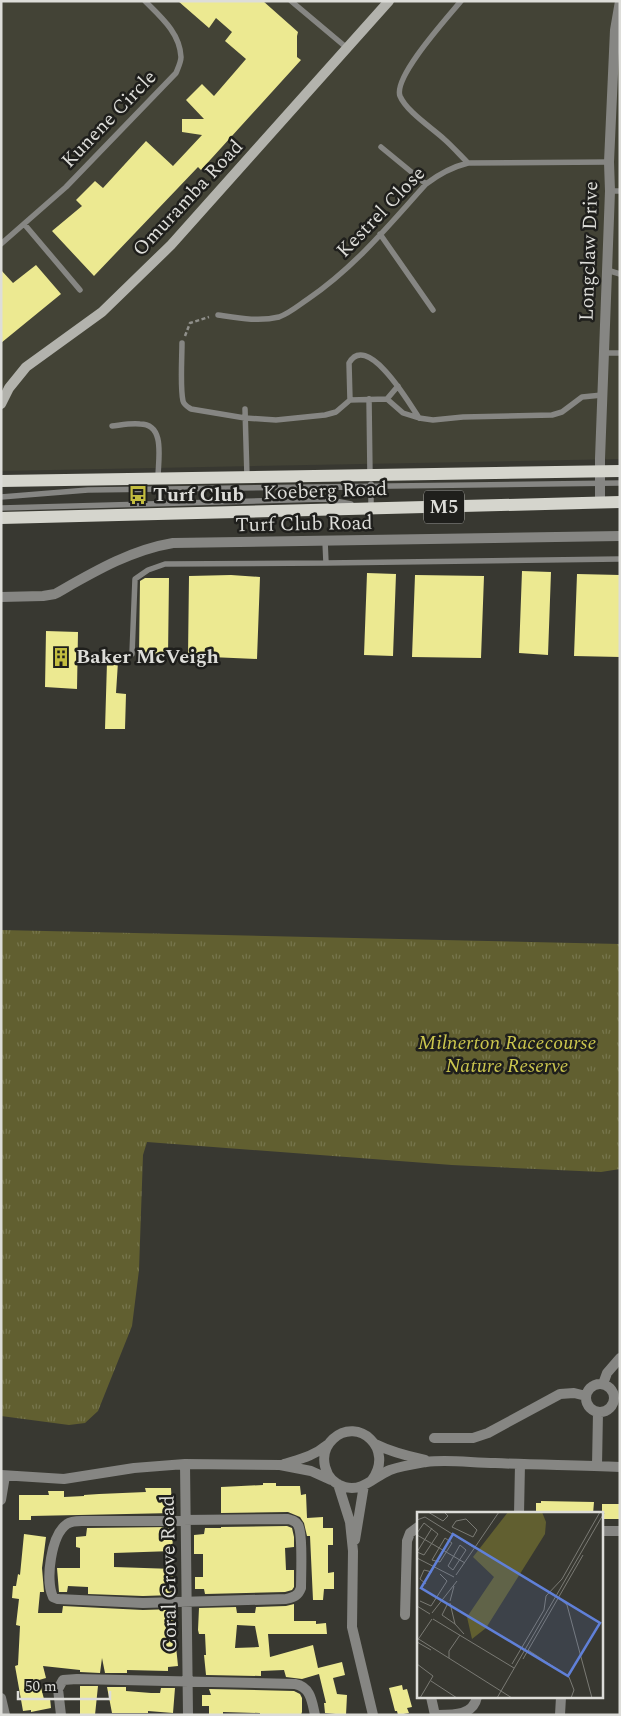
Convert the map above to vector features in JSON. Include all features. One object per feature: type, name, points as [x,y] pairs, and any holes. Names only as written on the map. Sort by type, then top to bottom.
[{"type":"main road","name":"Omuramba Road","points":[[1,404],[9,388],[26,367],[102,312],[171,244],[389,1]]},
{"type":"main road","name":"Koeberg Road","points":[[1,481],[247,477],[371,481],[600,477],[620,471]]},
{"type":"main road","name":"Koeberg Road","points":[[1,518],[620,502]]},
{"type":"street","name":"Longclaw Drive","points":[[600,502],[607,270],[615,191],[609,162],[615,30],[620,1]]},
{"type":"street","name":"Turf Club Road","points":[[1,597],[55,594],[130,554],[152,546],[173,543],[620,536]]},
{"type":"street","points":[[603,1384],[607,1373],[620,1358]]},
{"type":"street","points":[[603,1384],[611,1389],[617,1400],[609,1409],[598,1412],[590,1408],[586,1396],[590,1388],[603,1384]]},
{"type":"street","points":[[434,1438],[473,1438],[488,1433],[560,1394],[574,1393],[586,1396]]},
{"type":"street","points":[[597,1466],[598,1412]]},
{"type":"street","points":[[280,1465],[304,1459],[318,1453],[341,1434],[348,1432],[364,1434],[375,1444],[379,1451],[380,1466],[368,1483],[353,1551]]},
{"type":"street","points":[[329,1443],[324,1458],[324,1466],[327,1474],[335,1482],[350,1522],[353,1551],[352,1627],[372,1715]]},
{"type":"street","points":[[375,1444],[403,1456],[430,1461],[620,1467]]},
{"type":"street","points":[[1,1500],[3,1476],[64,1479],[134,1468],[185,1464],[280,1465],[311,1471],[351,1488],[368,1483],[387,1471],[430,1461]]},
{"type":"street","name":"Coral Grove Road","points":[[185,1464],[188,1715]]},
{"type":"street","points":[[519,1512],[520,1464]]},
{"type":"street","points":[[288,1519],[299,1526],[301,1588],[299,1594],[286,1600],[187,1602],[143,1604],[58,1599],[53,1597],[49,1589],[52,1553],[62,1529],[69,1522],[82,1521],[288,1519]]},
{"type":"street","points":[[405,1615],[407,1541],[410,1534],[417,1528]]},
{"type":"street","points":[[604,1531],[620,1531]]},
{"type":"street","points":[[61,1715],[58,1688],[64,1680],[77,1679],[301,1685],[311,1697],[315,1715]]},
{"type":"street","points":[[1,1698],[4,1715]]},
{"type":"street","points":[[430,1698],[435,1715],[468,1713],[475,1705],[476,1698]]},
{"type":"street","points":[[560,1715],[561,1698]]},
{"type":"lane","name":"Kunene Circle","points":[[1,244],[25,225],[66,187],[176,72],[181,58],[177,40],[167,22],[145,1]]},
{"type":"lane","points":[[291,1],[347,48]]},
{"type":"lane","points":[[461,1],[416,56],[401,82],[399,90],[402,99],[408,107],[446,140],[468,163]]},
{"type":"lane","points":[[381,148],[426,184]]},
{"type":"lane","name":"Kestrel Close","points":[[218,315],[259,320],[286,314],[335,280],[352,265],[426,184],[436,176],[454,167],[468,163],[609,162]]},
{"type":"lane","points":[[25,225],[80,290]]},
{"type":"lane","points":[[380,234],[433,310]]},
{"type":"lane","points":[[607,270],[620,274]]},
{"type":"lane","points":[[182,343],[182,392],[183,401],[186,406],[191,409],[245,418],[276,420],[318,416],[336,412],[350,400],[387,399],[403,413],[433,420],[463,417],[552,415],[562,412],[582,397],[602,395]]},
{"type":"lane","points":[[604,353],[620,353]]},
{"type":"lane","points":[[350,400],[349,363],[352,358],[362,354],[384,368],[418,418]]},
{"type":"lane","points":[[387,399],[398,386]]},
{"type":"lane","points":[[1,508],[325,498],[371,509],[369,400]]},
{"type":"lane","points":[[245,409],[247,477]]},
{"type":"lane","points":[[112,426],[140,424],[150,425],[155,430],[158,438],[158,478]]},
{"type":"lane","points":[[600,477],[620,483]]},
{"type":"lane","points":[[1,497],[88,490],[371,481]]},
{"type":"lane","points":[[325,541],[326,564]]},
{"type":"lane","points":[[132,654],[135,579],[148,570],[165,564],[326,564],[620,559]]},
{"type":"path","points":[[182,343],[190,323],[218,315]]},
{"type":"shaded area","points":[[1,1],[620,1],[620,459],[1,471]]},
{"type":"green space","name":"Milnerton Racecourse Nature Reserve","points":[[1,930],[620,944],[620,1169],[601,1172],[452,1165],[147,1142],[143,1155],[139,1270],[132,1326],[98,1411],[85,1423],[69,1425],[1,1416]]},
{"type":"building","points":[[178,1],[263,1],[298,32],[297,57],[301,60],[201,170],[198,167],[94,276],[52,231],[82,206],[76,200],[95,181],[103,188],[146,141],[173,166],[202,135],[182,132],[182,119],[204,119],[186,100],[202,84],[214,96],[246,59],[225,41],[232,32],[216,18],[209,28]]},
{"type":"building","points":[[36,265],[61,294],[1,343],[1,270],[13,283]]},
{"type":"building","points":[[522,571],[551,572],[548,655],[519,653]]},
{"type":"building","points":[[367,573],[396,574],[393,656],[364,655]]},
{"type":"building","points":[[577,574],[620,575],[620,657],[574,656]]},
{"type":"building","points":[[231,575],[260,577],[257,659],[188,656],[189,576]]},
{"type":"building","points":[[415,575],[484,576],[481,658],[412,657]]},
{"type":"building","points":[[145,578],[169,578],[168,656],[139,655],[140,581]]},
{"type":"building","name":"Baker McVeigh","points":[[46,631],[78,632],[77,689],[45,687]]},
{"type":"building","points":[[107,662],[118,662],[116,693],[126,694],[125,729],[105,729]]},
{"type":"building","points":[[263,1483],[276,1483],[276,1486],[300,1486],[301,1495],[306,1494],[307,1518],[323,1517],[323,1528],[333,1528],[333,1545],[328,1545],[328,1573],[334,1572],[334,1589],[324,1589],[323,1600],[313,1600],[310,1536],[307,1536],[304,1523],[300,1517],[288,1512],[221,1513],[221,1487],[263,1485]]},
{"type":"building","points":[[145,1488],[171,1488],[172,1505],[175,1505],[174,1513],[31,1516],[31,1520],[19,1520],[19,1495],[49,1495],[48,1491],[64,1491],[64,1497],[84,1496],[146,1492]]},
{"type":"building","points":[[541,1501],[594,1502],[593,1512],[536,1512],[536,1503],[541,1503]]},
{"type":"building","points":[[602,1504],[620,1504],[620,1519],[604,1519],[604,1512],[602,1512]]},
{"type":"building","points":[[287,1526],[292,1528],[294,1537],[294,1547],[285,1548],[286,1570],[294,1570],[294,1587],[292,1590],[285,1592],[205,1594],[204,1589],[195,1589],[195,1577],[203,1577],[203,1554],[194,1554],[194,1535],[204,1534],[205,1528]]},
{"type":"building","points":[[172,1527],[173,1551],[114,1553],[114,1567],[174,1569],[174,1595],[88,1594],[88,1587],[68,1586],[67,1592],[59,1592],[57,1568],[80,1568],[80,1548],[76,1547],[76,1537],[86,1536],[87,1528]]},
{"type":"building","points":[[24,1534],[46,1537],[42,1568],[44,1592],[40,1592],[38,1613],[62,1613],[63,1606],[143,1610],[174,1609],[173,1646],[176,1646],[178,1666],[168,1667],[168,1671],[127,1670],[127,1673],[105,1673],[102,1658],[100,1673],[43,1666],[46,1678],[39,1680],[44,1699],[50,1698],[51,1708],[31,1712],[31,1710],[23,1711],[15,1666],[18,1665],[20,1626],[16,1625],[19,1599],[12,1598],[13,1586],[16,1586],[18,1574],[20,1575]]},
{"type":"building","points":[[294,1604],[294,1621],[316,1621],[316,1624],[326,1623],[327,1634],[268,1634],[270,1657],[313,1645],[318,1668],[342,1662],[345,1675],[333,1678],[337,1694],[347,1695],[346,1715],[325,1713],[324,1703],[326,1703],[319,1674],[302,1679],[286,1677],[284,1670],[261,1671],[261,1676],[206,1675],[204,1655],[206,1655],[205,1634],[199,1634],[198,1630],[199,1608],[236,1607],[237,1613],[255,1613],[256,1607]],"holes":[[[237,1625],[255,1626],[259,1647],[235,1648]]]},
{"type":"building","points":[[402,1685],[403,1690],[407,1689],[412,1707],[407,1708],[409,1713],[398,1715],[397,1711],[395,1711],[389,1688]]},
{"type":"building","points":[[80,1686],[98,1686],[95,1715],[80,1715]]},
{"type":"building","points":[[107,1687],[126,1687],[126,1691],[151,1693],[160,1693],[161,1688],[175,1688],[173,1713],[148,1711],[148,1713],[112,1713]]},
{"type":"building","points":[[209,1689],[294,1691],[300,1694],[302,1698],[302,1712],[301,1715],[260,1715],[260,1713],[223,1712],[223,1715],[209,1715],[209,1706],[202,1706],[202,1695],[211,1695]]},
{"type":"place","name":"Turf Club","points":[[138,495]]},
{"type":"place","name":"Baker McVeigh","points":[[61,657]]}]
